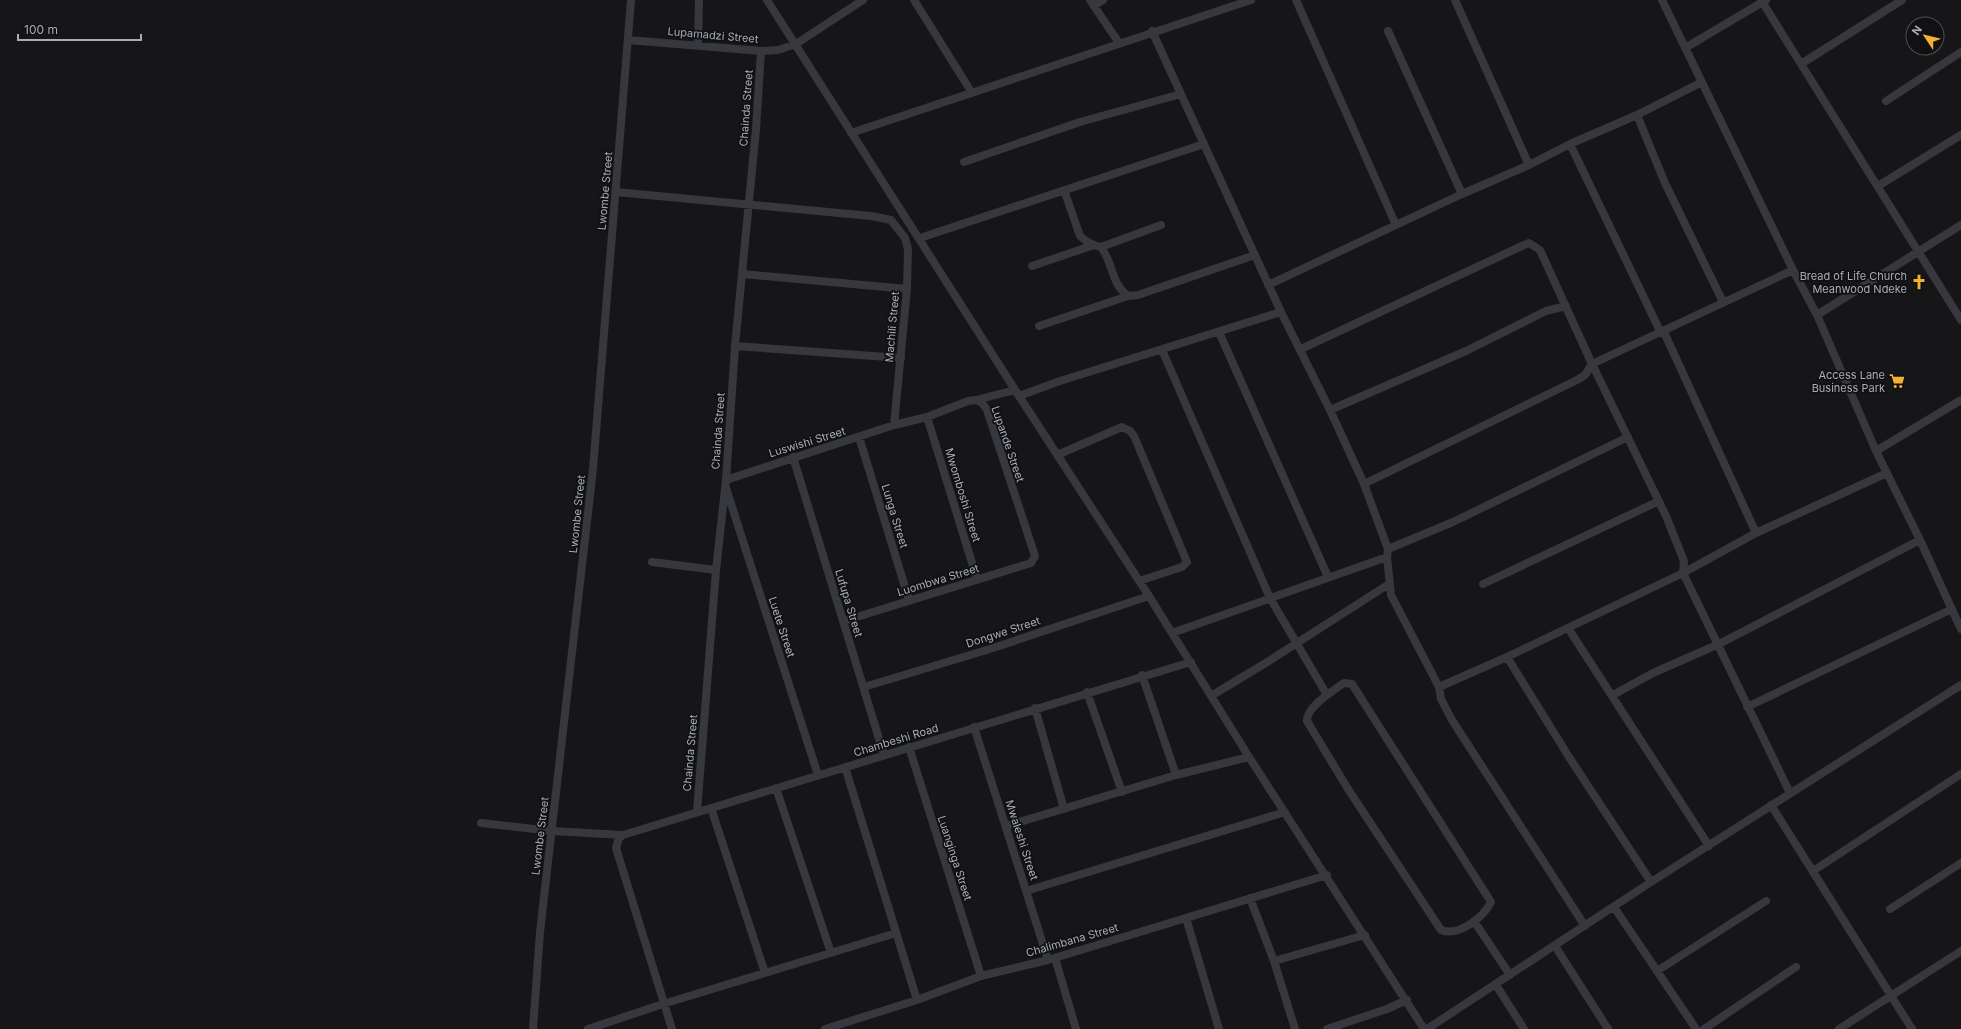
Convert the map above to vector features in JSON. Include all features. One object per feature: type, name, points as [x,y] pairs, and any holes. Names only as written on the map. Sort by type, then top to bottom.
[{"type":"street","name":"Lwombe Street","points":[[533,1029],[540,932],[593,469],[630,0]]},
{"type":"street","points":[[698,45],[699,0]]},
{"type":"street","points":[[767,0],[1017,393],[1149,596],[1249,757],[1426,1029],[1496,985],[1651,882],[1961,685]]},
{"type":"street","name":"Lupamadzi Street","points":[[628,40],[761,51],[778,50],[796,44],[862,0]]},
{"type":"street","points":[[914,0],[972,93]]},
{"type":"street","points":[[1103,0],[1092,3],[1119,43]]},
{"type":"street","points":[[851,133],[1251,0]]},
{"type":"street","points":[[1296,0],[1396,225]]},
{"type":"street","points":[[1455,0],[1529,165]]},
{"type":"street","points":[[1662,0],[1792,270],[1817,315],[1876,451],[1920,540],[1961,629]]},
{"type":"street","points":[[1801,64],[1902,0]]},
{"type":"street","points":[[1685,48],[1763,1],[1961,320]]},
{"type":"street","points":[[1388,31],[1462,194]]},
{"type":"street","points":[[1152,32],[1268,285],[1301,349],[1364,484],[1388,553],[1391,595],[1439,687],[1442,699],[1452,720],[1585,926]]},
{"type":"street","name":"Chainda Street","points":[[697,812],[716,570],[726,483],[735,346],[756,129],[761,51]]},
{"type":"street","points":[[1886,100],[1961,52]]},
{"type":"street","points":[[1268,285],[1462,194],[1529,165],[1570,144],[1637,115],[1702,82]]},
{"type":"street","points":[[964,162],[1080,122],[1181,94]]},
{"type":"street","points":[[1637,115],[1666,183],[1723,302]]},
{"type":"street","points":[[1878,186],[1961,135]]},
{"type":"street","points":[[616,192],[871,216],[891,220],[903,235],[918,236],[1204,144]]},
{"type":"street","points":[[1570,144],[1662,332],[1756,533]]},
{"type":"street","points":[[1064,190],[1080,236],[1085,241],[1097,246],[1106,253],[1117,285],[1121,292],[1128,296]]},
{"type":"street","points":[[1032,266],[1161,225]]},
{"type":"street","points":[[1817,315],[1961,225]]},
{"type":"street","name":"Machili Street","points":[[894,425],[907,289],[908,249],[903,235]]},
{"type":"street","points":[[1301,349],[1529,243],[1536,247],[1543,254],[1592,364],[1659,501],[1684,561],[1683,573],[1719,644],[1747,707],[1790,793]]},
{"type":"street","points":[[1039,326],[1128,296],[1138,295],[1255,255]]},
{"type":"street","points":[[1364,484],[1577,380],[1585,375],[1592,364],[1792,270]]},
{"type":"street","points":[[742,274],[907,289]]},
{"type":"street","points":[[1330,410],[1466,351],[1546,311],[1566,306]]},
{"type":"street","points":[[976,400],[1017,393],[1060,381],[1281,312]]},
{"type":"street","points":[[1219,332],[1328,577]]},
{"type":"street","points":[[735,346],[901,358]]},
{"type":"street","points":[[1162,350],[1270,598],[1327,695]]},
{"type":"street","name":"Lupande Street","points":[[894,425],[927,416],[968,401],[976,400],[982,404],[987,410],[1035,556]]},
{"type":"street","points":[[1876,451],[1961,400]]},
{"type":"street","name":"Mwomboshi Street","points":[[927,416],[977,579]]},
{"type":"street","name":"Luswishi Street","points":[[726,483],[793,457],[894,425]]},
{"type":"street","points":[[1057,455],[1122,428],[1130,431],[1134,436],[1187,562],[1182,567],[1139,581]]},
{"type":"street","name":"Lunga Street","points":[[859,437],[909,600]]},
{"type":"street","points":[[1172,633],[1328,577],[1388,553],[1628,437]]},
{"type":"street","name":"Lufupa Street","points":[[793,457],[884,755]]},
{"type":"street","points":[[1439,687],[1568,628],[1683,573],[1756,533],[1887,473]]},
{"type":"street","name":"Luete Street","points":[[726,483],[818,775]]},
{"type":"street","points":[[1483,584],[1659,501]]},
{"type":"street","points":[[1613,695],[1653,673],[1719,644],[1920,540]]},
{"type":"street","name":"Luombwa Street","points":[[844,621],[1031,563],[1035,556]]},
{"type":"street","points":[[652,562],[716,570]]},
{"type":"street","points":[[1212,696],[1390,584]]},
{"type":"street","name":"Dongwe Street","points":[[864,687],[990,649],[1149,596]]},
{"type":"street","points":[[1747,707],[1952,609]]},
{"type":"street","points":[[1568,628],[1613,695],[1709,846]]},
{"type":"street","points":[[1507,657],[1569,757],[1651,882]]},
{"type":"street","name":"Chambeshi Road","points":[[623,835],[1142,675],[1190,662]]},
{"type":"street","points":[[1142,675],[1176,775]]},
{"type":"street","points":[[1344,683],[1352,684],[1491,902],[1485,912],[1474,921],[1457,931],[1449,933],[1441,930],[1353,795],[1307,721],[1308,714],[1327,695],[1344,683]]},
{"type":"street","points":[[1087,692],[1122,792]]},
{"type":"street","points":[[1035,708],[1064,809]]},
{"type":"street","name":"Mwaleshi Street","points":[[974,727],[1026,891],[1076,1028]]},
{"type":"street","name":"Luanginga Street","points":[[908,748],[981,976]]},
{"type":"street","points":[[1006,826],[1176,775],[1249,757]]},
{"type":"street","points":[[845,767],[918,1000]]},
{"type":"street","points":[[1813,871],[1961,774]]},
{"type":"street","points":[[776,788],[831,953]]},
{"type":"street","points":[[1771,806],[1912,1029]]},
{"type":"street","points":[[711,808],[765,973]]},
{"type":"street","points":[[1026,891],[1286,812]]},
{"type":"street","points":[[481,823],[552,831],[623,835]]},
{"type":"street","points":[[623,835],[619,838],[616,848],[663,1004],[672,1029]]},
{"type":"street","points":[[1890,909],[1961,863]]},
{"type":"street","name":"Chalimbana Street","points":[[825,1029],[918,1000],[981,976],[1051,959],[1326,875]]},
{"type":"street","points":[[1250,898],[1274,961],[1295,1029]]},
{"type":"street","points":[[1657,971],[1766,901]]},
{"type":"street","points":[[1614,907],[1696,1029]]},
{"type":"street","points":[[1186,918],[1219,1029]]},
{"type":"street","points":[[1474,921],[1510,975]]},
{"type":"street","points":[[588,1029],[663,1004],[896,933]]},
{"type":"street","points":[[1274,961],[1365,935]]},
{"type":"street","points":[[1555,946],[1608,1029]]},
{"type":"street","points":[[1839,1029],[1961,951]]},
{"type":"street","points":[[1704,1029],[1796,967]]},
{"type":"street","points":[[1496,985],[1524,1029]]},
{"type":"street","points":[[1327,1029],[1387,1009],[1407,1000]]},
{"type":"street","points":[[1066,1029],[1076,1028]]},
{"type":"place","name":"Bread of Life Church Meanwood Ndeke","points":[[1919,282]]},
{"type":"place","name":"Access Lane Business Park","points":[[1897,381]]}]
